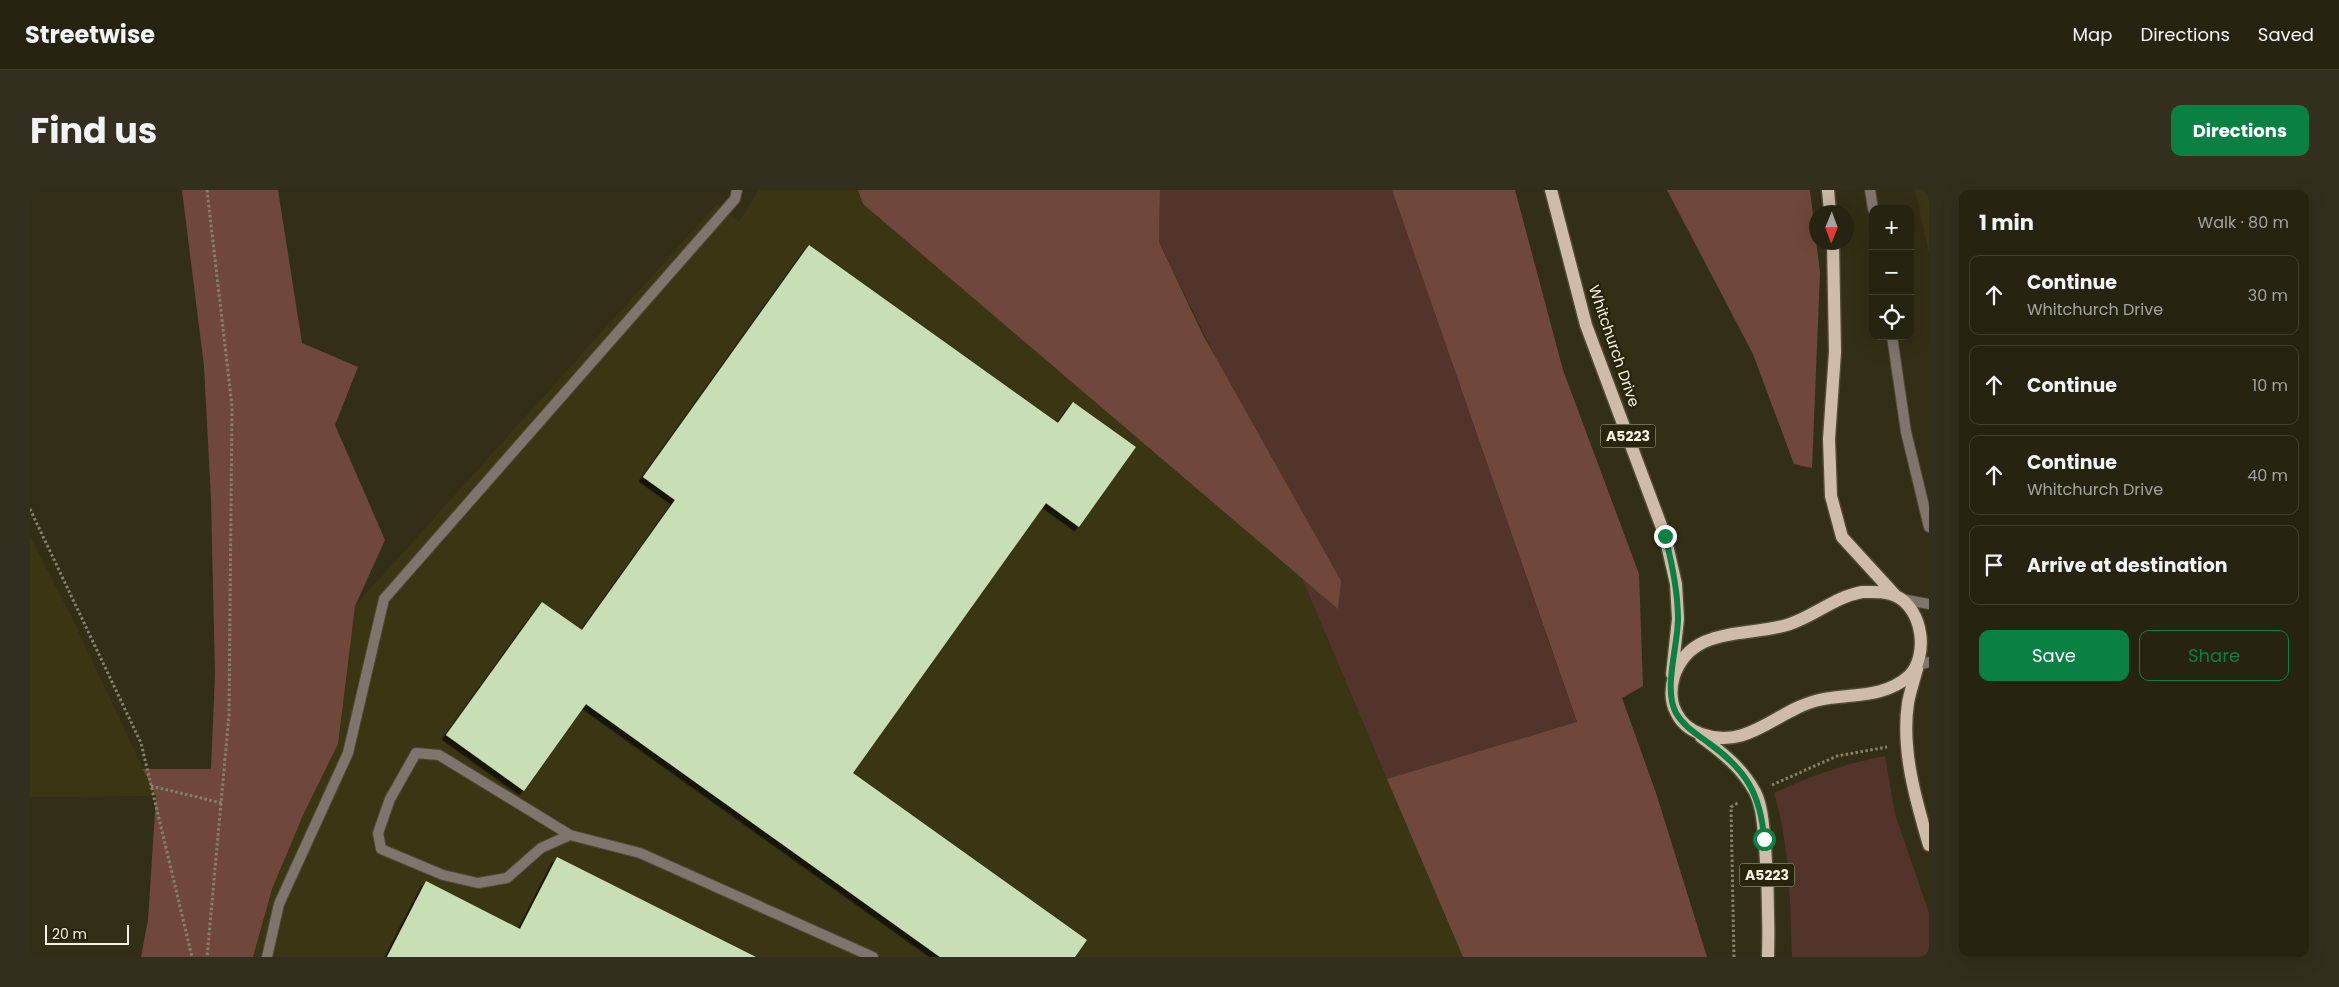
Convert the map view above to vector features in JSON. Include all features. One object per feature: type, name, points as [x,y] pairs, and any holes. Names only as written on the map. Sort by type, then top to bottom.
[{"type":"main road","name":"Whitchurch Drive","points":[[1552,190],[1586,325],[1665,536],[1676,584],[1678,619],[1671,686],[1675,712],[1691,730]]},
{"type":"main road","points":[[1828,190],[1829,205]]},
{"type":"main road","points":[[1833,250],[1834,352],[1829,439],[1831,496],[1842,537],[1898,598],[1912,609],[1919,623],[1922,665],[1908,703],[1907,744],[1911,772],[1929,845]]},
{"type":"main road","points":[[1671,686],[1677,669],[1685,655],[1707,639],[1718,635],[1765,630],[1786,625],[1845,595],[1881,592],[1898,598]]},
{"type":"main road","points":[[1691,730],[1710,737],[1739,737],[1753,733],[1801,706],[1819,700],[1874,694],[1907,678],[1922,665]]},
{"type":"main road","name":"A5223","points":[[1691,730],[1730,759],[1756,794],[1763,820],[1769,896],[1768,957]]},
{"type":"street","points":[[267,957],[279,904],[348,753],[384,599],[736,199],[737,190]]},
{"type":"street","points":[[1870,190],[1872,205]]},
{"type":"street","points":[[1893,340],[1906,432],[1929,528]]},
{"type":"street","points":[[1898,598],[1929,604]]},
{"type":"street","points":[[570,835],[541,848],[507,878],[478,883],[443,875],[381,849],[378,833],[390,799],[416,753],[440,755],[570,835],[640,853],[873,957]]},
{"type":"path","points":[[207,190],[232,406],[229,715],[207,957]]},
{"type":"path","points":[[30,510],[141,743],[192,957]]},
{"type":"path","points":[[1776,783],[1837,756],[1893,746]]},
{"type":"path","points":[[151,786],[222,803]]},
{"type":"path","points":[[1731,807],[1734,957]]},
{"type":"shaded area","points":[[182,190],[278,190],[302,343],[358,367],[335,425],[385,540],[355,606],[338,744],[304,813],[272,889],[253,957],[141,957],[148,920],[156,796],[143,769],[211,769],[215,675],[211,499],[204,366]]},
{"type":"shaded area","points":[[759,190],[858,190],[863,204],[1302,578],[1463,957],[253,957],[272,889],[304,813],[338,744],[355,606],[717,204],[739,222]]},
{"type":"shaded area","points":[[858,190],[1160,190],[1159,242],[1203,335],[1341,581],[1338,609],[863,204]]},
{"type":"shaded area","points":[[1160,190],[1392,190],[1577,723],[1387,779],[1302,578],[1338,608],[1159,242]]},
{"type":"shaded area","points":[[1392,190],[1515,190],[1563,370],[1639,574],[1643,686],[1622,698],[1656,793],[1707,957],[1463,957],[1387,779],[1577,722]]},
{"type":"shaded area","points":[[1667,190],[1810,190],[1812,205],[1809,205],[1809,250],[1817,250],[1820,273],[1812,468],[1794,464],[1753,354]]},
{"type":"shaded area","points":[[1915,190],[1929,190],[1929,254]]},
{"type":"shaded area","points":[[30,536],[74,622],[156,796],[30,797]]},
{"type":"shaded area","points":[[1885,756],[1895,814],[1929,913],[1929,957],[1792,957],[1790,894],[1786,853],[1774,793],[1828,771]]},
{"type":"building","points":[[809,245],[1058,423],[1073,402],[1136,447],[1079,527],[1046,503],[853,773],[1087,940],[1075,957],[940,957],[586,704],[524,791],[446,735],[542,602],[582,630],[675,500],[643,477]]},
{"type":"building","points":[[557,857],[756,957],[387,957],[426,881],[520,929]]},
{"type":"route","points":[[1665,536],[1676,584],[1678,619],[1671,686],[1675,712],[1684,724],[1730,759],[1743,774],[1756,794],[1763,820],[1764,839]]}]
